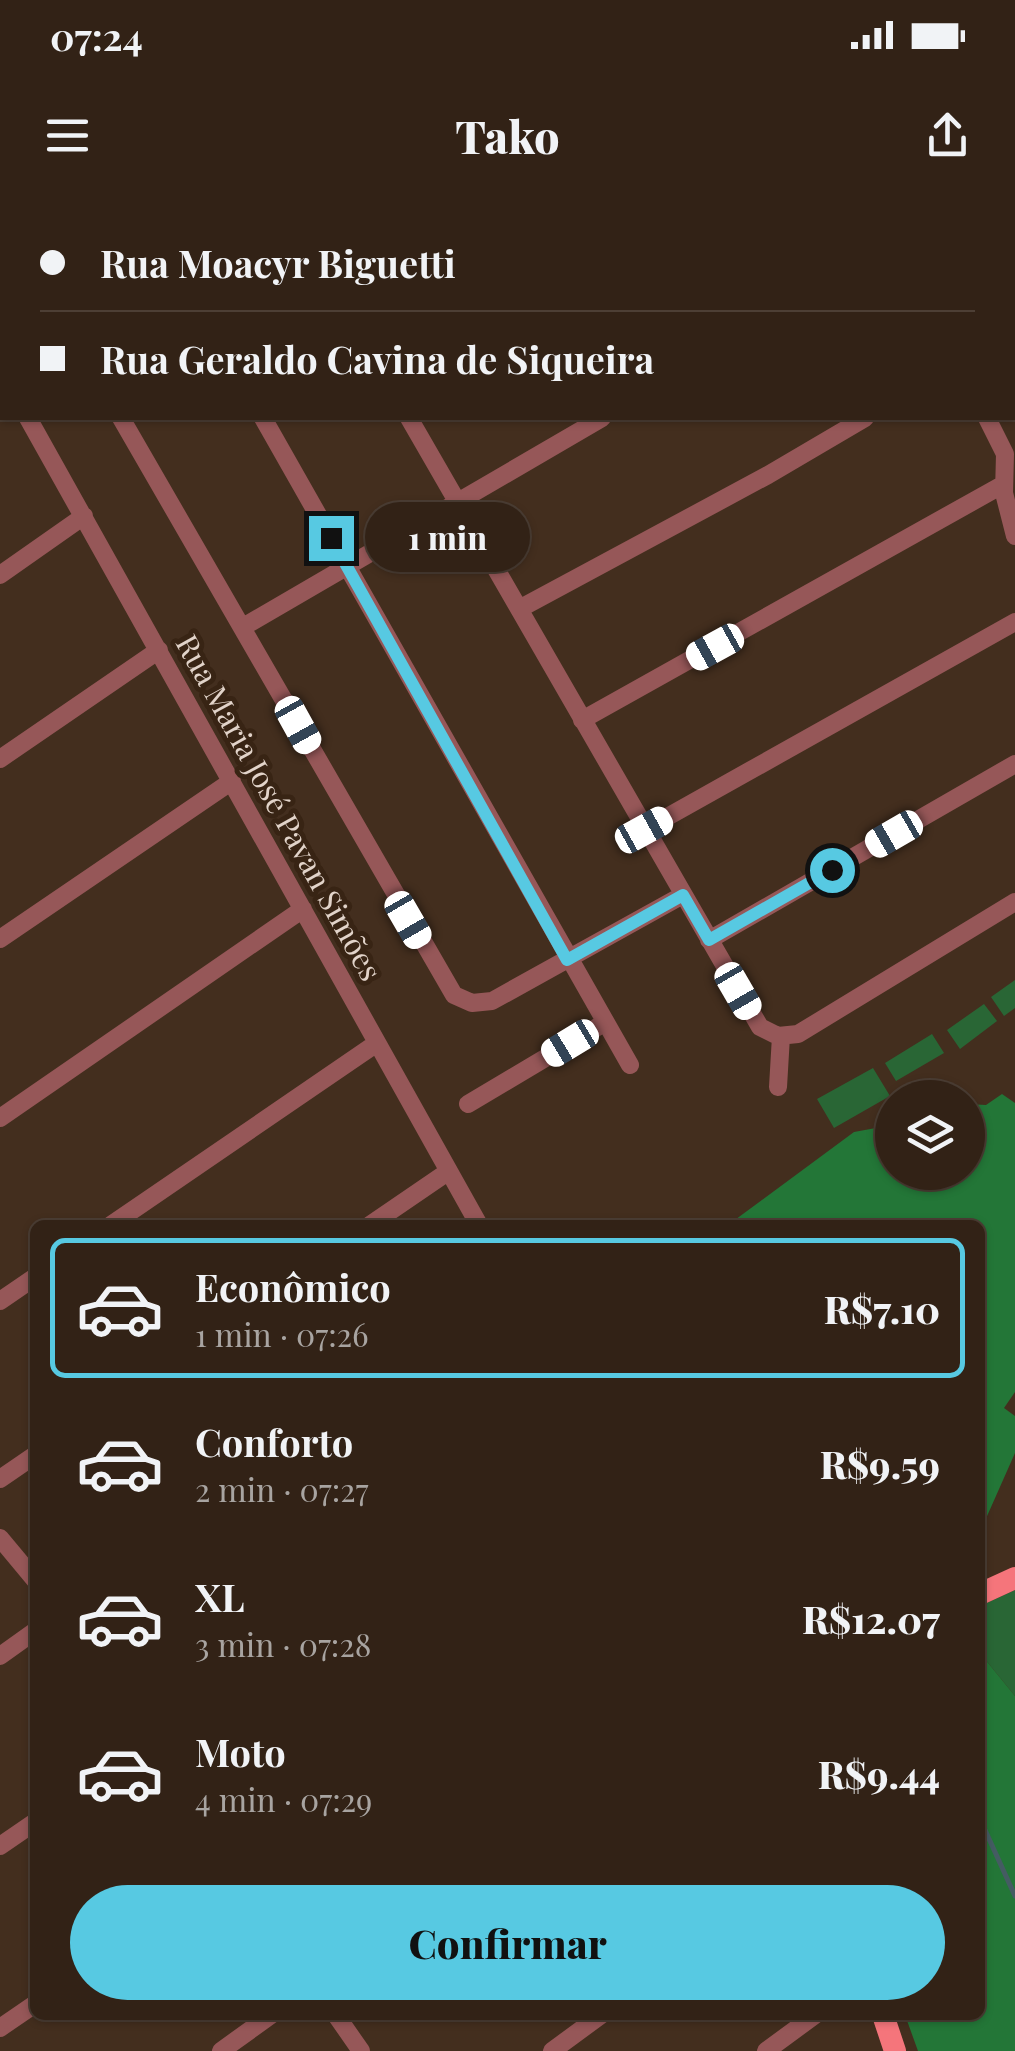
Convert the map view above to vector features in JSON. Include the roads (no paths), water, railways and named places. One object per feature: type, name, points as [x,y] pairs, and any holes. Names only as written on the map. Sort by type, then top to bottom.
[{"type":"main road","points":[[985,1592],[1015,1578]]},
{"type":"main road","points":[[885,2020],[896,2051]]},
{"type":"street","name":"Rua Maria José Pavan Simões","points":[[29,420],[476,1220]]},
{"type":"street","points":[[121,420],[450,990],[466,1002],[492,1002],[683,895]]},
{"type":"street","points":[[264,420],[630,1065]]},
{"type":"street","points":[[410,420],[756,1022],[781,1036],[798,1034],[1015,902]]},
{"type":"street","points":[[242,627],[598,420]]},
{"type":"street","points":[[519,609],[861,420]]},
{"type":"street","points":[[988,420],[1005,454],[1007,515],[1015,536]]},
{"type":"street","points":[[582,720],[1004,484]]},
{"type":"street","points":[[0,574],[84,516]]},
{"type":"street","points":[[644,830],[1015,622]]},
{"type":"street","points":[[0,759],[159,650]]},
{"type":"street","points":[[709,940],[1015,764]]},
{"type":"street","points":[[0,939],[232,781]]},
{"type":"street","points":[[0,1118],[303,908]]},
{"type":"street","points":[[468,1104],[604,1023]]},
{"type":"street","points":[[778,1087],[781,1036]]},
{"type":"street","points":[[117,1220],[378,1043]]},
{"type":"street","points":[[377,1220],[449,1171]]},
{"type":"street","points":[[0,1300],[30,1279]]},
{"type":"street","points":[[0,1479],[30,1458]]},
{"type":"street","points":[[0,1538],[30,1574]]},
{"type":"street","points":[[0,1656],[30,1635]]},
{"type":"street","points":[[0,1846],[30,1825]]},
{"type":"street","points":[[0,2028],[30,2007]]},
{"type":"street","points":[[221,2051],[264,2020]]},
{"type":"street","points":[[340,2020],[362,2051]]},
{"type":"street","points":[[552,2051],[595,2020]]},
{"type":"street","points":[[766,2051],[807,2020]]},
{"type":"waterway","points":[[985,1830],[1015,1896]]}]
